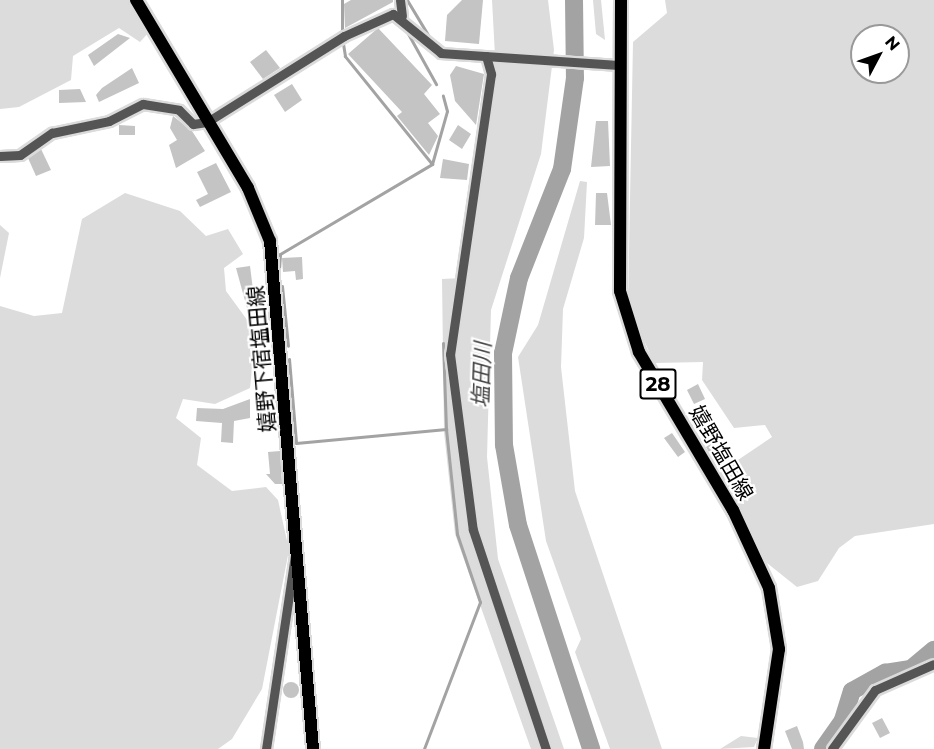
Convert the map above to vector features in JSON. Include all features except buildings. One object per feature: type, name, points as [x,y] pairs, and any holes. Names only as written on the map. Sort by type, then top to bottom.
[{"type":"main road","name":"嬉野下宿塩田線","points":[[136,0],[264,219],[270,241],[298,549],[313,749]]},
{"type":"main road","name":"嬉野塩田線","points":[[621,0],[618,65],[620,291],[639,352],[733,510],[769,588],[778,649],[764,748]]},
{"type":"street","points":[[400,0],[402,16],[430,50],[618,65]]},
{"type":"street","points":[[0,156],[20,154],[52,133],[109,121],[143,104],[179,111],[194,124],[207,122],[375,19],[402,16]]},
{"type":"street","points":[[489,56],[490,74],[450,354],[473,530],[546,749]]},
{"type":"street","points":[[266,749],[287,585],[298,549]]},
{"type":"street","points":[[832,749],[875,690],[934,664]]},
{"type":"shaded area","points":[[0,0],[131,0],[149,32],[140,42],[119,28],[73,56],[71,80],[19,107],[0,109]]},
{"type":"shaded area","points":[[492,0],[548,0],[554,50],[541,154],[491,310],[487,457],[498,559],[564,749],[531,749],[455,534],[444,432],[442,279],[462,278],[496,74]]},
{"type":"shaded area","points":[[593,0],[601,0],[605,40],[596,34]]},
{"type":"shaded area","points":[[665,0],[934,0],[934,524],[855,536],[839,548],[818,581],[797,587],[767,563],[720,472],[772,437],[765,425],[734,428],[702,380],[703,362],[654,363],[628,304],[633,42],[667,13]]},
{"type":"shaded area","points":[[580,181],[587,182],[584,238],[563,309],[561,367],[575,491],[662,749],[610,749],[575,652],[581,639],[546,541],[518,357],[538,325]]},
{"type":"shaded area","points":[[125,193],[180,211],[206,236],[228,229],[243,254],[224,268],[226,291],[256,332],[250,388],[215,404],[183,399],[176,418],[201,438],[197,465],[232,491],[266,487],[278,500],[289,550],[262,689],[232,739],[218,749],[0,749],[0,306],[34,316],[62,313],[82,219]]},
{"type":"shaded area","points":[[0,225],[9,233],[0,278]]},
{"type":"shaded area","points":[[741,736],[758,738],[754,747],[720,749]]},
{"type":"waterway","points":[[342,0],[342,32]]},
{"type":"waterway","points":[[407,0],[428,35]]},
{"type":"waterway","name":"塩田川","points":[[574,0],[575,78],[562,169],[519,278],[503,353],[504,445],[518,525],[591,749]]},
{"type":"waterway","points":[[406,30],[436,84]]},
{"type":"waterway","points":[[279,269],[280,254],[432,164],[345,56],[343,43]]},
{"type":"waterway","points":[[432,164],[447,111],[443,96]]},
{"type":"waterway","points":[[282,286],[288,346]]},
{"type":"waterway","points":[[443,343],[446,429]]},
{"type":"waterway","points":[[289,359],[296,443],[446,429],[457,534],[480,602],[424,749]]},
{"type":"waterway","points":[[823,749],[843,720],[852,691],[885,673],[911,669],[934,650]]}]
